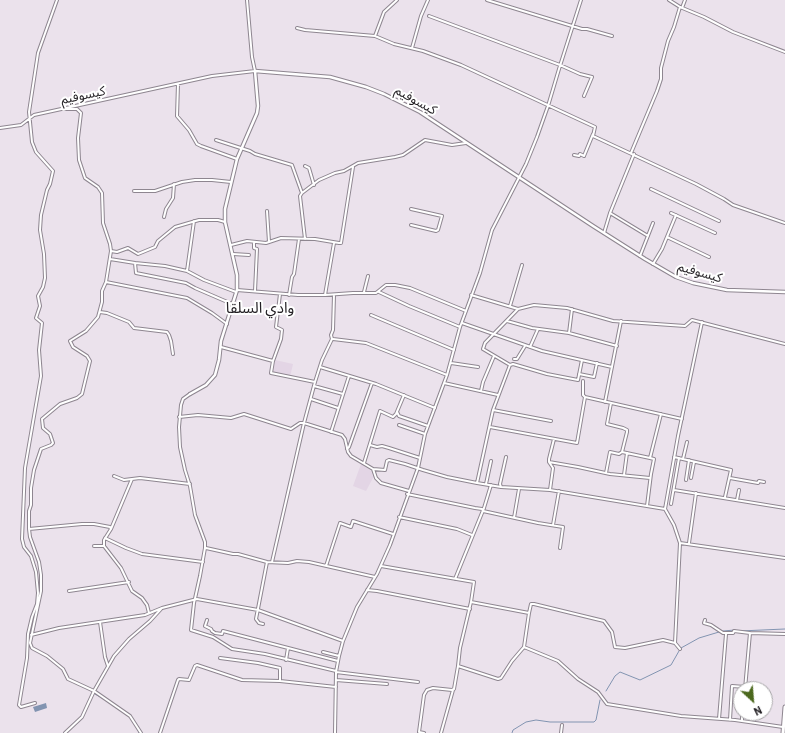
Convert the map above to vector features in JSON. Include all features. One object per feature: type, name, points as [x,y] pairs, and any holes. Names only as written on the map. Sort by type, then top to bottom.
[{"type":"main road","points":[[783,733],[785,707]]},
{"type":"street","points":[[35,703],[21,707],[20,705],[27,658],[28,634],[37,604],[38,593],[36,572],[31,556],[24,547],[22,539],[24,468],[41,376],[39,350],[42,323],[36,318],[40,306],[38,296],[43,287],[45,278],[44,254],[40,230],[41,215],[53,171],[36,152],[32,142],[29,112],[38,53],[57,0]]},
{"type":"street","points":[[247,0],[258,106],[257,113],[237,159],[225,209],[225,222],[238,279],[227,324],[221,341],[218,367],[214,378],[204,387],[190,394],[182,401],[179,417],[181,455],[190,484],[195,515],[205,542],[203,562],[194,600],[191,631],[213,637],[232,649],[265,654],[286,660],[311,664],[336,672],[418,682]]},
{"type":"street","points":[[375,36],[384,16],[384,12],[397,0]]},
{"type":"street","points":[[412,48],[421,16],[428,0]]},
{"type":"street","points":[[487,0],[612,36]]},
{"type":"street","points":[[335,733],[336,672],[338,656],[343,641],[357,607],[381,566],[390,545],[407,494],[418,468],[425,434],[451,363],[460,327],[480,273],[492,230],[530,154],[548,106],[581,0]]},
{"type":"street","points":[[669,0],[681,8],[704,17],[732,32],[785,52]]},
{"type":"street","points":[[631,153],[657,92],[668,41],[685,0]]},
{"type":"street","points":[[429,16],[560,65],[580,74],[592,77],[584,96]]},
{"type":"street","points":[[297,28],[375,36],[394,44],[412,48],[461,65],[595,127],[593,136],[702,187],[733,205],[785,222]]},
{"type":"street","name":"كيسوفيم","points":[[0,128],[21,124],[34,115],[224,74],[255,71],[321,76],[366,87],[404,103],[505,167],[604,233],[676,277],[727,290],[785,292]]},
{"type":"street","points":[[178,84],[177,116],[189,130],[197,144],[237,159]]},
{"type":"street","points":[[64,109],[77,109],[81,113],[78,138],[79,160],[85,178],[98,187],[102,193],[103,223],[111,251],[106,282],[102,290],[102,302],[98,317],[86,331],[70,341],[73,347],[87,356],[90,360],[82,394],[77,398],[60,404],[42,419],[42,428],[50,434],[53,443],[41,450],[34,470],[31,488],[29,529],[41,575],[41,591],[30,643],[32,648],[47,656],[63,669],[68,679],[94,691],[130,716],[141,733]]},
{"type":"street","points":[[574,155],[579,156],[580,154],[584,156],[594,131]]},
{"type":"street","points":[[216,140],[292,165],[302,193]]},
{"type":"street","points":[[305,239],[300,199],[302,193],[319,180],[358,163],[399,156],[425,140],[452,145],[466,143]]},
{"type":"street","points":[[604,233],[610,213],[634,154]]},
{"type":"street","points":[[305,166],[310,168],[314,185]]},
{"type":"street","points":[[231,245],[247,241],[269,242],[280,238],[315,239],[339,244],[342,242],[353,166]]},
{"type":"street","points":[[134,191],[155,191],[174,184],[198,180],[231,182]]},
{"type":"street","points":[[164,217],[166,209],[173,198],[174,184]]},
{"type":"street","points":[[651,189],[719,221]]},
{"type":"street","points":[[411,209],[442,216],[438,230],[436,231],[411,225]]},
{"type":"street","points":[[267,211],[269,242]]},
{"type":"street","points":[[610,213],[648,236]]},
{"type":"street","points":[[671,213],[715,233]]},
{"type":"street","points":[[654,264],[676,215]]},
{"type":"street","points":[[111,251],[117,252],[128,248],[138,254],[155,247],[158,240],[175,227],[194,221],[209,219],[225,222]]},
{"type":"street","points":[[187,271],[194,221]]},
{"type":"street","points":[[640,256],[653,223]]},
{"type":"street","points":[[667,237],[709,256]]},
{"type":"street","points":[[289,295],[292,277],[294,274],[299,239]]},
{"type":"street","points":[[254,242],[254,248],[256,249],[255,292]]},
{"type":"street","points":[[325,295],[334,243]]},
{"type":"street","points":[[233,254],[249,255]]},
{"type":"street","points":[[110,259],[165,266],[187,271],[204,280],[236,291],[289,295],[379,292],[460,327]]},
{"type":"street","points":[[135,263],[136,273],[186,283],[232,304]]},
{"type":"street","points":[[510,306],[522,265]]},
{"type":"street","points":[[364,292],[368,276]]},
{"type":"street","points":[[106,282],[187,298],[227,324]]},
{"type":"street","points":[[379,292],[386,285],[404,286],[466,311]]},
{"type":"street","points":[[280,294],[276,327],[282,330],[281,339],[273,361],[271,373],[315,382]]},
{"type":"street","points":[[272,562],[315,382],[332,339],[334,294]]},
{"type":"street","points":[[472,296],[518,309]]},
{"type":"street","points":[[582,360],[578,380],[547,374],[510,364],[483,349],[493,334],[518,309],[534,305],[572,309],[613,321],[685,326],[692,320],[785,344]]},
{"type":"street","points":[[569,333],[572,309]]},
{"type":"street","points":[[100,312],[108,313],[129,322],[134,328],[167,332],[170,335],[173,354]]},
{"type":"street","points":[[371,315],[454,350]]},
{"type":"street","points":[[507,321],[538,329],[569,333],[617,346]]},
{"type":"street","points":[[605,402],[621,321]]},
{"type":"street","points":[[675,643],[680,543],[674,525],[665,509],[674,457],[702,322]]},
{"type":"street","points":[[462,323],[530,348],[612,367]]},
{"type":"street","points":[[530,348],[538,329]]},
{"type":"street","points":[[332,339],[366,343],[447,375]]},
{"type":"street","points":[[514,359],[517,359],[525,346]]},
{"type":"street","points":[[221,347],[273,361]]},
{"type":"street","points":[[481,391],[483,382],[494,356]]},
{"type":"street","points":[[451,363],[478,367]]},
{"type":"street","points":[[579,374],[594,378],[597,363]]},
{"type":"street","points":[[478,483],[493,410],[510,364]]},
{"type":"street","points":[[320,367],[372,383],[435,408]]},
{"type":"street","points":[[331,432],[349,376]]},
{"type":"street","points":[[490,427],[578,443],[585,397],[583,395],[583,381]]},
{"type":"street","points":[[347,449],[372,383]]},
{"type":"street","points":[[444,383],[498,395]]},
{"type":"street","points":[[314,386],[343,394]]},
{"type":"street","points":[[364,462],[380,411],[392,417],[404,395]]},
{"type":"street","points":[[585,397],[682,418]]},
{"type":"street","points":[[311,399],[338,408]]},
{"type":"street","points":[[611,403],[607,424],[627,430],[622,452]]},
{"type":"street","points":[[493,410],[551,421]]},
{"type":"street","points":[[396,412],[400,416],[428,426]]},
{"type":"street","points":[[179,417],[198,415],[231,418],[244,414],[292,429],[300,423],[304,423],[344,437],[347,449],[351,456],[361,462],[364,462],[373,469],[385,470],[387,461],[389,460],[447,477],[492,486],[559,491],[665,509]]},
{"type":"street","points":[[650,458],[661,414]]},
{"type":"street","points":[[399,425],[425,434]]},
{"type":"street","points":[[550,490],[553,468],[549,462],[554,439]]},
{"type":"street","points":[[683,458],[687,442]]},
{"type":"street","points":[[370,445],[389,448],[420,458]]},
{"type":"street","points":[[606,473],[610,452],[619,454],[622,452],[654,459],[647,506]]},
{"type":"street","points":[[624,475],[627,453]]},
{"type":"street","points":[[501,487],[500,484],[506,456]]},
{"type":"street","points":[[674,457],[731,470],[725,498]]},
{"type":"street","points":[[671,504],[679,458]]},
{"type":"street","points":[[686,480],[689,460]]},
{"type":"street","points":[[486,484],[491,461]]},
{"type":"street","points":[[549,462],[606,473],[650,478]]},
{"type":"street","points":[[691,478],[694,462]]},
{"type":"street","points":[[373,469],[376,478],[380,483],[409,491]]},
{"type":"street","points":[[114,476],[124,480],[140,478],[190,484]]},
{"type":"street","points":[[730,478],[758,483],[759,481],[764,482]]},
{"type":"street","points":[[132,479],[111,529],[105,538],[104,546],[119,565],[132,591],[142,598],[147,605],[149,613]]},
{"type":"street","points":[[455,579],[492,486]]},
{"type":"street","points":[[514,518],[519,489]]},
{"type":"street","points":[[674,490],[785,508]]},
{"type":"street","points":[[737,500],[739,490]]},
{"type":"street","points":[[553,525],[559,491]]},
{"type":"street","points":[[689,544],[696,493]]},
{"type":"street","points":[[407,494],[482,509],[482,511],[514,518],[563,526],[560,548]]},
{"type":"street","points":[[399,517],[457,529],[472,535]]},
{"type":"street","points":[[326,566],[340,523],[351,527],[353,521],[393,534]]},
{"type":"street","points":[[29,529],[88,524],[108,526],[111,529]]},
{"type":"street","points":[[105,538],[142,554],[203,562]]},
{"type":"street","points":[[680,543],[785,557]]},
{"type":"street","points":[[94,546],[104,546]]},
{"type":"street","points":[[205,548],[238,554],[267,562],[288,563],[297,561],[375,577]]},
{"type":"street","points":[[263,624],[259,623],[256,619],[267,562]]},
{"type":"street","points":[[381,566],[474,582],[470,609],[460,648],[456,686],[441,733]]},
{"type":"street","points":[[69,591],[128,582]]},
{"type":"street","points":[[367,590],[470,609]]},
{"type":"street","points":[[31,635],[59,628],[140,616],[162,608],[194,600],[217,602],[258,610],[343,641]]},
{"type":"street","points":[[471,602],[529,613]]},
{"type":"street","points":[[458,666],[498,679],[501,678],[512,661],[524,647],[531,604],[604,621],[612,632],[615,647],[625,648],[663,640],[675,643],[680,649]]},
{"type":"street","points":[[65,733],[82,717],[94,691],[114,656],[129,639],[150,621],[162,608]]},
{"type":"street","points":[[206,620],[206,626],[212,631],[222,634],[223,631],[338,661]]},
{"type":"street","points":[[705,620],[704,623],[711,625],[726,634],[734,632],[785,634]]},
{"type":"street","points":[[100,622],[105,657],[108,666]]},
{"type":"street","points":[[746,681],[750,633]]},
{"type":"street","points":[[719,719],[726,634]]},
{"type":"street","points":[[524,647],[558,661],[578,679],[598,692],[606,704],[681,716],[733,720]]},
{"type":"street","points":[[286,660],[288,648]]},
{"type":"street","points":[[323,652],[338,656]]},
{"type":"street","points":[[220,658],[258,663],[280,668],[280,681]]},
{"type":"street","points":[[160,733],[178,680],[189,680],[194,666],[197,665],[242,680],[280,681],[336,688]]},
{"type":"street","points":[[336,680],[388,684]]},
{"type":"street","points":[[730,720],[733,686]]},
{"type":"street","points":[[424,733],[419,732],[424,695],[430,688],[454,689]]},
{"type":"street","points":[[742,721],[783,727]]},
{"type":"street","points":[[561,733],[562,725]]},
{"type":"shaded area","points":[[275,360],[293,364],[290,377],[273,373]]},
{"type":"shaded area","points":[[361,464],[373,472],[372,475],[374,476],[366,491],[353,486]]},
{"type":"water","points":[[46,703],[47,708],[35,712],[33,707]]},
{"type":"waterway","name":"وادي السلقا","points":[[740,631],[785,629]]},
{"type":"waterway","name":"وادي السلقا","points":[[723,631],[735,630]]},
{"type":"waterway","name":"وادي السلقا","points":[[606,691],[615,676],[620,672],[640,680],[671,665],[681,648],[699,638],[719,632]]},
{"type":"waterway","name":"وادي السلقا","points":[[95,694],[102,698]]},
{"type":"waterway","name":"وادي السلقا","points":[[512,733],[513,730],[526,722],[536,720],[550,722],[594,722],[596,720],[600,700]]},
{"type":"district","name":"وادي السلقا","points":[[260,308]]}]
